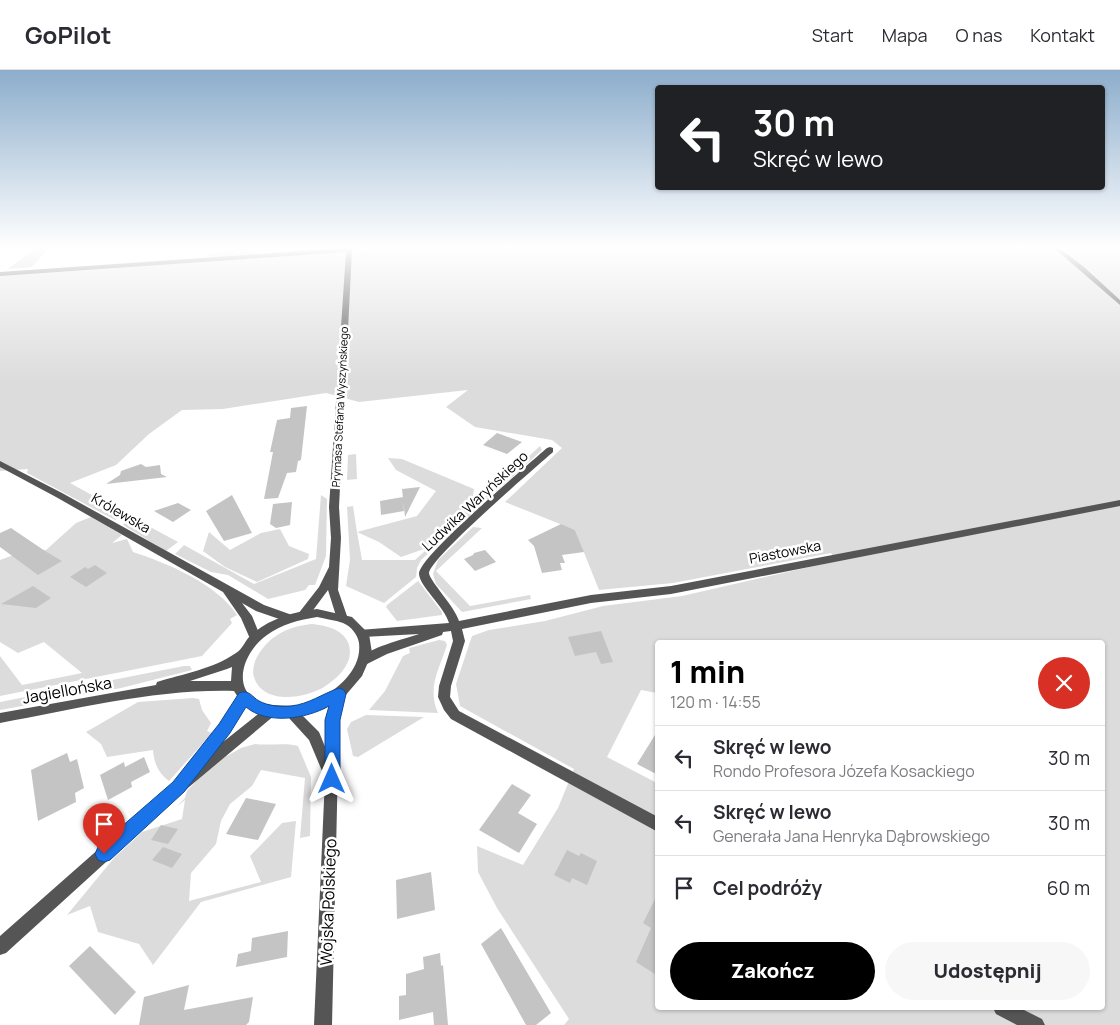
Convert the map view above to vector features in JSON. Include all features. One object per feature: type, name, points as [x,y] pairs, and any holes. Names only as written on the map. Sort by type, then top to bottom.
[{"type":"street","name":"Prymasa Stefana Wyszyńskiego","points":[[341,616],[333,590],[336,472],[346,293]]},
{"type":"street","points":[[1109,293],[1120,303]]},
{"type":"street","name":"Ludwika Waryńskiego","points":[[456,626],[448,608],[426,580],[426,567],[444,546],[550,450]]},
{"type":"street","name":"Królewska","points":[[0,464],[260,608],[288,618]]},
{"type":"street","name":"Piastowska","points":[[363,633],[398,632],[456,626],[591,600],[670,590],[1120,503]]},
{"type":"street","name":"Prymasa Stefana Wyszyńskiego","points":[[304,614],[323,589],[334,564]]},
{"type":"street","name":"Królewska","points":[[226,589],[246,616],[255,638]]},
{"type":"street","points":[[317,613],[341,616],[352,622],[363,633],[367,649],[365,660],[354,680],[339,694],[316,706],[290,712],[271,711],[254,705],[241,692],[236,677],[242,656],[255,638],[270,627],[288,618],[317,613]]},
{"type":"street","points":[[456,626],[459,641],[445,686],[444,697],[455,715],[655,823]]},
{"type":"street","name":"Piastowska","points":[[365,660],[383,651],[456,626]]},
{"type":"street","name":"Jagiellońska","points":[[140,693],[223,666],[242,656]]},
{"type":"street","name":"Jagiellońska","points":[[0,718],[140,693],[200,686],[241,692]]},
{"type":"street","points":[[178,787],[224,729],[241,692]]},
{"type":"street","name":"Wojska Polskiego","points":[[323,1025],[332,779],[332,720],[339,694]]},
{"type":"street","points":[[0,947],[178,787],[271,711]]},
{"type":"street","name":"Wojska Polskiego","points":[[290,712],[314,736],[332,779]]},
{"type":"street","points":[[1006,1010],[1036,1025]]},
{"type":"shaded area","points":[[0,293],[1120,293],[1120,1025],[564,1025],[569,1019],[497,908],[478,872],[477,846],[523,865],[558,808],[574,769],[460,706],[456,684],[472,636],[489,630],[545,621],[603,606],[682,596],[836,561],[831,553],[673,583],[599,590],[575,530],[505,502],[562,448],[552,440],[475,427],[446,407],[468,390],[359,402],[326,393],[223,409],[182,410],[149,434],[116,465],[70,483],[126,514],[115,520],[27,473],[28,469],[0,471]]},
{"type":"shaded area","points":[[540,446],[542,450],[421,560],[417,568],[416,577],[384,603],[346,586],[350,560],[347,507],[353,506],[357,532],[417,516],[436,491],[396,470],[388,458],[402,459],[474,489],[471,509]],"holes":[[[357,532],[379,542],[401,557],[424,549],[444,534],[415,560],[362,560]]]},
{"type":"shaded area","points":[[356,454],[357,479],[347,480],[348,455]]},
{"type":"shaded area","points":[[321,495],[327,499],[326,556],[315,585],[309,585],[305,590],[268,599],[228,575],[211,572],[175,554],[184,545],[254,584],[316,559]]},
{"type":"shaded area","points":[[130,516],[178,542],[166,551],[123,525]]},
{"type":"shaded area","points":[[91,517],[122,535],[112,543],[127,539],[133,552],[161,562],[204,584],[228,604],[237,615],[230,619],[232,623],[202,656],[0,696],[0,656],[22,685],[82,673],[44,642],[18,653],[0,642],[0,560],[22,552],[46,550],[76,523]]},
{"type":"shaded area","points":[[473,527],[482,528],[436,571],[470,606],[530,595],[531,599],[462,612],[436,584],[433,574],[438,560]]},
{"type":"shaded area","points":[[280,529],[289,546],[309,554],[308,559],[257,582],[225,567],[203,551],[209,532],[230,550],[261,533]]},
{"type":"shaded area","points":[[418,581],[442,612],[442,615],[397,621],[386,607],[387,605]]},
{"type":"shaded area","points":[[311,624],[326,626],[340,632],[345,637],[350,650],[349,659],[345,667],[339,675],[324,687],[307,694],[286,697],[275,696],[266,692],[259,686],[253,675],[256,659],[261,651],[266,644],[286,630]]},
{"type":"shaded area","points":[[439,640],[445,641],[447,645],[435,679],[434,695],[438,713],[369,710],[385,691],[403,656],[410,653],[409,648]]},
{"type":"shaded area","points":[[190,666],[192,670],[121,688],[0,710],[0,702]]},
{"type":"shaded area","points":[[199,699],[202,710],[211,723],[207,731],[212,733],[169,781],[157,767],[153,750],[107,757],[101,744],[86,732],[138,702]]},
{"type":"shaded area","points":[[366,715],[424,717],[358,757],[353,756],[347,729],[351,722]]},
{"type":"shaded area","points":[[255,744],[288,744],[298,746],[311,777],[310,836],[300,838],[305,778],[261,770],[252,786],[230,804],[221,821],[216,844],[191,873],[189,901],[261,882],[250,856],[282,823],[296,821],[291,877],[201,902],[153,965],[139,944],[98,932],[90,906],[67,915],[114,858],[142,832],[182,819],[185,800],[176,807],[185,798],[187,791],[221,754],[227,756],[241,748]]},
{"type":"building","points":[[307,406],[301,460],[298,461],[296,472],[287,473],[278,498],[264,499],[273,452],[270,452],[277,420],[290,418],[291,408]]},
{"type":"building","points":[[497,433],[522,442],[507,454],[483,445]]},
{"type":"building","points":[[141,464],[146,467],[160,465],[161,474],[167,477],[106,484],[120,475],[121,471]]},
{"type":"building","points":[[420,487],[405,517],[402,489]]},
{"type":"building","points":[[232,495],[252,533],[224,541],[206,511]]},
{"type":"building","points":[[403,497],[404,511],[381,515],[380,501]]},
{"type":"building","points":[[292,502],[290,525],[276,528],[270,524],[273,504]]},
{"type":"building","points":[[178,503],[191,510],[173,522],[154,511]]},
{"type":"building","points":[[561,524],[575,530],[584,552],[562,555],[565,563],[560,563],[562,570],[542,573],[534,546],[528,540]]},
{"type":"building","points":[[11,528],[62,561],[38,575],[0,547],[0,533]]},
{"type":"building","points":[[485,550],[496,562],[475,571],[464,559],[474,553]]},
{"type":"building","points":[[95,565],[107,573],[86,587],[70,577],[85,567],[88,569]]},
{"type":"building","points":[[33,586],[51,598],[36,608],[1,604]]},
{"type":"building","points":[[601,631],[613,662],[601,664],[596,652],[575,656],[568,637]]},
{"type":"building","points":[[655,735],[655,773],[637,764]]},
{"type":"building","points":[[67,753],[70,762],[77,759],[84,788],[75,793],[76,802],[38,821],[31,770]]},
{"type":"building","points":[[144,757],[150,772],[131,782],[132,787],[108,800],[100,775],[124,762],[125,767]]},
{"type":"building","points":[[512,784],[531,795],[518,813],[537,824],[519,853],[479,830]]},
{"type":"building","points":[[246,798],[276,804],[258,840],[226,834]]},
{"type":"building","points":[[161,825],[178,829],[168,844],[151,840]]},
{"type":"building","points":[[163,847],[182,854],[172,868],[152,860]]},
{"type":"building","points":[[567,850],[579,856],[581,853],[597,861],[587,885],[572,878],[570,883],[554,875]]},
{"type":"building","points":[[431,872],[435,910],[397,919],[396,880]]},
{"type":"building","points":[[655,899],[655,974],[636,962],[651,928],[643,923]]},
{"type":"building","points":[[501,928],[551,1013],[536,1025],[526,1025],[481,944]]},
{"type":"building","points":[[288,931],[287,957],[236,967],[238,954],[251,951],[252,938]]},
{"type":"building","points":[[90,946],[136,992],[115,1015],[69,966]]},
{"type":"building","points":[[440,953],[441,966],[443,965],[448,1025],[434,1025],[433,1012],[399,1020],[399,996],[406,995],[406,974],[424,969],[423,957]]},
{"type":"building","points":[[189,985],[184,1010],[253,997],[249,1022],[246,1025],[139,1025],[144,997]]},
{"type":"route","points":[[104,854],[178,787],[224,729],[244,697],[254,705],[271,711],[290,712],[316,706],[339,694],[332,720],[332,779]]}]
